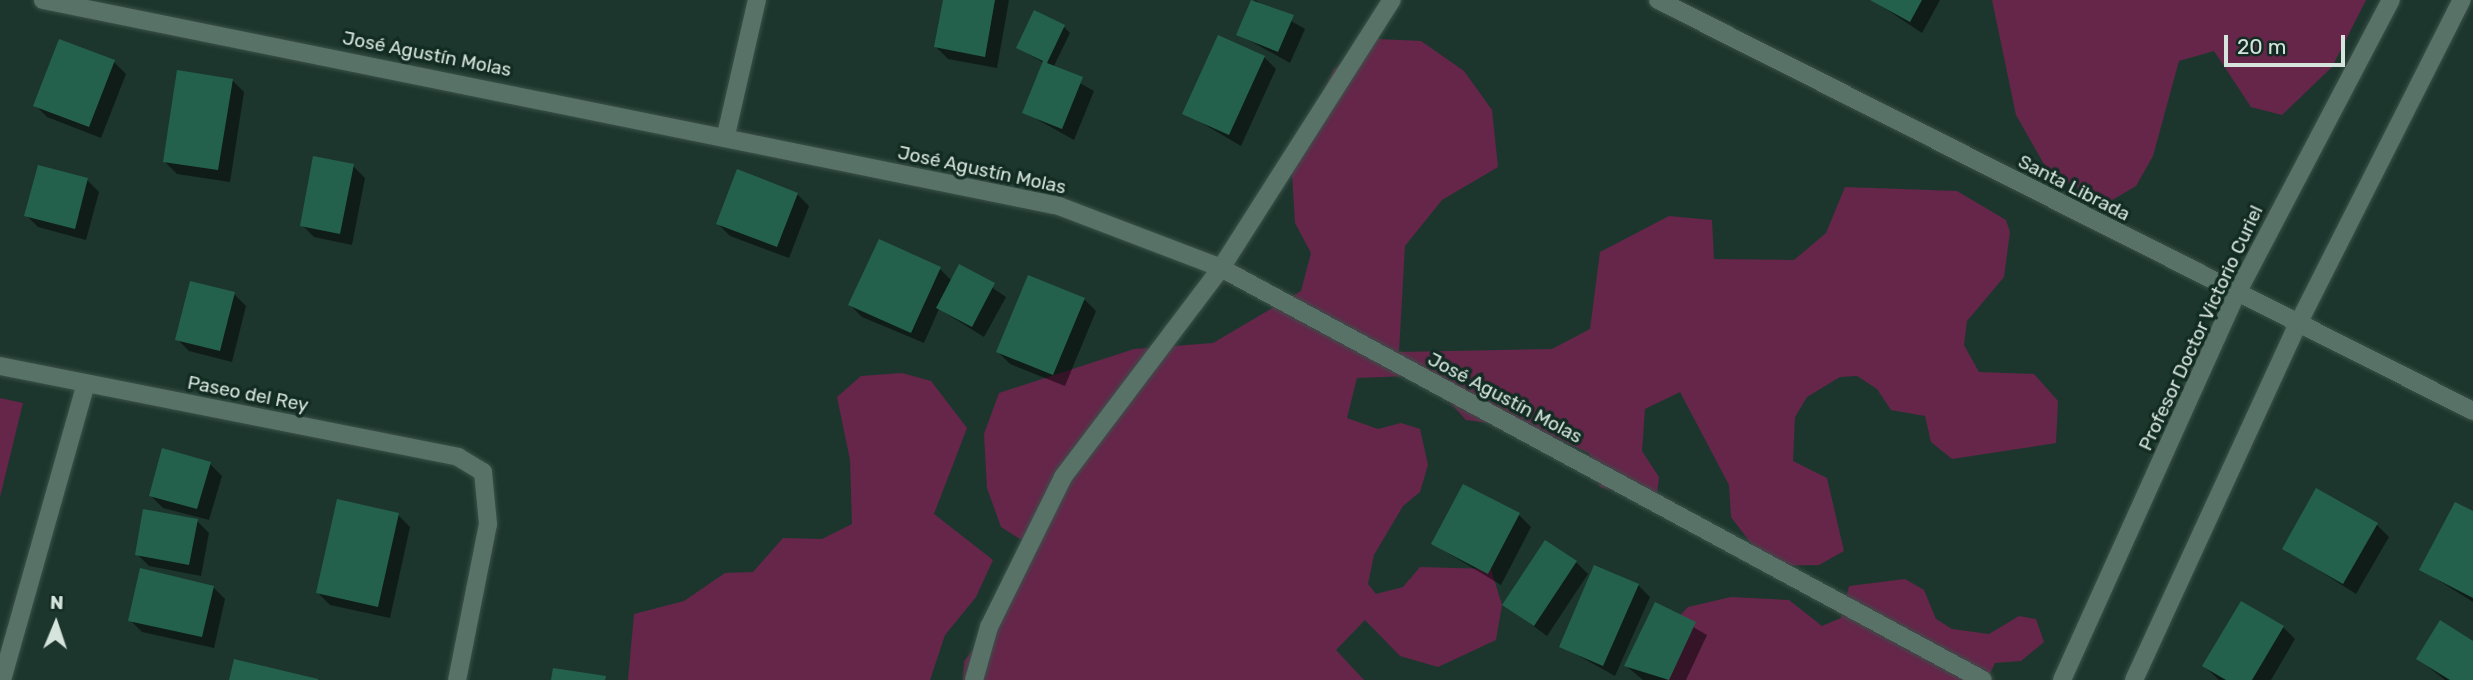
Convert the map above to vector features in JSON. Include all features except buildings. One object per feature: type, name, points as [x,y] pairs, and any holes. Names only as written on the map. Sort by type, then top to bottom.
[{"type":"street","name":"José Agustín Molas","points":[[43,0],[726,135],[1059,206],[1222,268],[1983,680]]},
{"type":"street","points":[[726,135],[757,0]]},
{"type":"street","points":[[974,680],[989,627],[1063,477],[1222,268],[1392,0]]},
{"type":"street","name":"Santa Librada","points":[[1658,0],[2297,326],[2473,411]]},
{"type":"street","name":"Profesor Doctor Victorio Curiel","points":[[2062,680],[2236,295],[2391,0]]},
{"type":"street","points":[[2134,680],[2297,326],[2462,0]]},
{"type":"street","name":"Paseo del Rey","points":[[0,366],[458,457],[484,472],[488,524],[457,680]]},
{"type":"street","points":[[2,680],[86,384]]},
{"type":"shaded area","points":[[1992,0],[2366,0],[2332,67],[2282,115],[2251,107],[2214,51],[2179,61],[2153,156],[2136,186],[2107,203],[2049,173],[2016,115]]},
{"type":"shaded area","points":[[1378,39],[1421,41],[1464,71],[1492,110],[1498,167],[1442,200],[1405,246],[1399,352],[1552,349],[1590,329],[1600,252],[1669,216],[1712,220],[1714,259],[1794,260],[1826,233],[1845,187],[1957,191],[2006,220],[2010,232],[2004,277],[1967,321],[1964,345],[1979,372],[2034,374],[2058,401],[2056,443],[1952,459],[1931,442],[1925,416],[1891,410],[1877,389],[1857,376],[1840,377],[1807,397],[1795,417],[1793,461],[1827,478],[1844,551],[1819,565],[1768,566],[1731,517],[1729,485],[1680,392],[1645,409],[1642,451],[1659,477],[1656,502],[1600,487],[1589,453],[1538,430],[1466,420],[1440,392],[1409,376],[1357,378],[1347,418],[1378,429],[1401,423],[1420,429],[1428,465],[1420,492],[1403,506],[1374,555],[1368,584],[1376,594],[1403,587],[1420,567],[1491,569],[1502,605],[1496,640],[1438,667],[1400,656],[1365,620],[1336,650],[1364,680],[963,680],[964,661],[1013,599],[1033,547],[1001,527],[987,488],[984,434],[999,393],[1134,349],[1213,343],[1301,291],[1311,253],[1295,223],[1291,158],[1334,69]]},
{"type":"shaded area","points":[[902,373],[931,381],[967,428],[934,514],[993,560],[976,597],[945,635],[930,680],[628,680],[634,614],[684,601],[725,573],[753,572],[783,538],[822,539],[852,524],[850,460],[837,397],[861,376]]},
{"type":"shaded area","points":[[0,398],[23,403],[0,497]]},
{"type":"shaded area","points":[[1905,579],[1924,590],[1936,619],[1952,629],[1989,634],[2019,616],[2036,619],[2044,642],[2021,661],[1995,663],[1987,680],[1666,680],[1675,621],[1688,607],[1731,597],[1789,600],[1822,626],[1841,618],[1849,586]]}]
